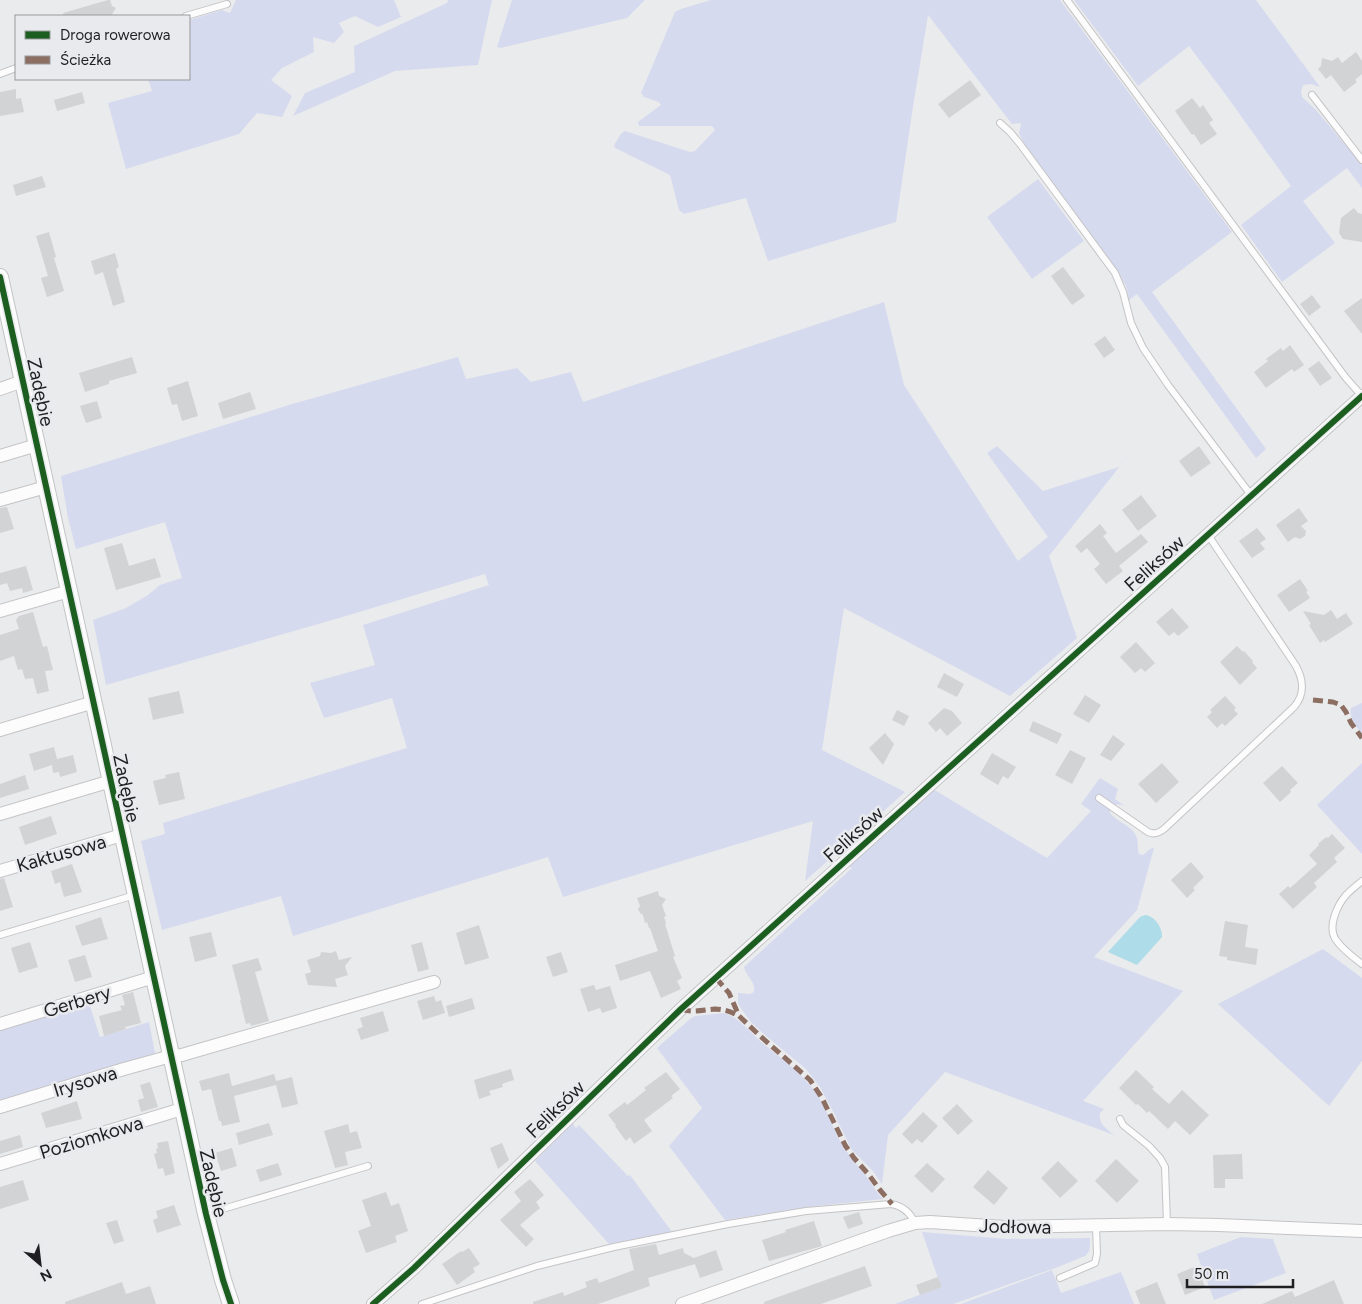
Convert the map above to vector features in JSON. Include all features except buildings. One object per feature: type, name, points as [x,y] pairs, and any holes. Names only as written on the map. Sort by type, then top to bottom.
[{"type":"street","name":"Zadębie","points":[[0,277],[182,1109],[206,1214],[231,1304]]},
{"type":"street","points":[[0,390],[23,381]]},
{"type":"street","name":"Feliksów","points":[[373,1304],[414,1268],[682,1009],[1362,396]]},
{"type":"street","points":[[0,456],[37,445]]},
{"type":"street","points":[[0,500],[46,487]]},
{"type":"street","points":[[0,611],[68,591]]},
{"type":"street","points":[[0,730],[94,702]]},
{"type":"street","points":[[0,814],[110,782]]},
{"type":"street","name":"Kaktusowa","points":[[0,871],[122,835]]},
{"type":"street","name":"Gerbery","points":[[0,1024],[154,977]]},
{"type":"street","points":[[171,1056],[182,1055],[218,1045],[434,982]]},
{"type":"street","name":"Irysowa","points":[[0,1107],[171,1056]]},
{"type":"street","name":"Poziomkowa","points":[[0,1164],[182,1109]]},
{"type":"street","name":"Jodłowa","points":[[682,1304],[915,1223],[930,1222],[1005,1227],[1167,1224],[1362,1231]]},
{"type":"lane","points":[[1067,0],[1340,370],[1362,396]]},
{"type":"lane","points":[[189,15],[227,4]]},
{"type":"lane","points":[[0,74],[15,68]]},
{"type":"lane","points":[[1312,95],[1362,160]]},
{"type":"lane","points":[[1000,123],[1020,144],[1115,273],[1123,292],[1135,334],[1143,348],[1173,392],[1251,495]]},
{"type":"lane","points":[[1099,798],[1148,832],[1156,834],[1164,829],[1294,707],[1301,697],[1302,682],[1296,666],[1208,534]]},
{"type":"lane","points":[[1362,881],[1346,895],[1336,912],[1332,926],[1335,939],[1344,950],[1362,964]]},
{"type":"lane","points":[[0,935],[136,894]]},
{"type":"lane","points":[[1120,1119],[1122,1125],[1149,1146],[1165,1167],[1167,1224]]},
{"type":"lane","points":[[206,1214],[368,1166]]},
{"type":"lane","points":[[422,1304],[537,1266],[614,1247],[728,1224],[806,1211],[891,1204],[908,1211],[915,1223]]},
{"type":"lane","points":[[1060,1278],[1095,1263],[1097,1254],[1096,1226]]},
{"type":"shaded area","points":[[236,0],[394,0],[401,17],[378,27],[355,16],[339,23],[344,32],[334,43],[313,37],[314,52],[282,68],[271,80],[292,96],[282,117],[257,113],[239,134],[126,169],[108,103],[152,91],[148,80],[190,80],[190,20],[222,10],[230,13]]},
{"type":"shaded area","points":[[448,0],[492,0],[478,65],[395,71],[293,116],[305,93],[355,72],[354,46],[447,3]]},
{"type":"shaded area","points":[[512,0],[645,0],[627,18],[501,48],[497,47]]},
{"type":"shaded area","points":[[711,0],[1060,0],[1232,232],[1152,292],[1266,449],[1256,458],[1137,294],[1129,300],[1126,286],[1115,268],[1024,144],[1019,133],[1020,123],[1012,124],[928,15],[896,222],[768,261],[746,198],[684,214],[679,210],[670,175],[615,148],[614,145],[625,131],[690,152],[695,151],[715,130],[712,126],[639,126],[638,122],[661,105],[659,102],[644,97],[641,93],[675,12]]},
{"type":"shaded area","points":[[1074,0],[1256,0],[1320,87],[1311,84],[1303,85],[1302,97],[1316,110],[1362,165],[1362,188],[1347,168],[1303,201],[1335,243],[1282,282],[1241,225],[1291,186],[1226,95],[1189,46],[1138,86]]},
{"type":"shaded area","points":[[1038,179],[1084,241],[1032,279],[987,217]]},
{"type":"shaded area","points":[[884,302],[904,385],[1018,561],[1048,537],[987,453],[997,446],[1043,491],[1119,467],[1146,433],[1049,556],[1077,638],[1010,696],[844,608],[822,750],[905,792],[805,881],[813,821],[563,897],[548,857],[293,936],[281,896],[162,930],[141,841],[165,834],[163,823],[407,748],[392,698],[324,718],[310,683],[375,665],[363,625],[489,585],[485,574],[106,685],[93,620],[126,608],[148,595],[160,585],[182,578],[165,522],[76,549],[68,518],[61,476],[289,405],[458,357],[466,379],[517,368],[531,382],[571,372],[583,402]]},
{"type":"shaded area","points":[[1362,703],[1362,734],[1351,716],[1351,708]]},
{"type":"shaded area","points":[[1362,763],[1362,854],[1317,805]]},
{"type":"shaded area","points":[[1100,778],[1118,789],[1115,799],[1125,806],[1114,805],[1110,813],[1135,834],[1139,854],[1143,855],[1154,848],[1137,910],[1094,957],[1183,991],[1083,1101],[1104,1109],[1100,1113],[1100,1120],[1114,1135],[945,1072],[888,1135],[882,1184],[873,1171],[852,1150],[820,1087],[806,1069],[765,1035],[751,1022],[742,1010],[738,1003],[738,993],[750,994],[754,992],[752,982],[744,967],[852,868],[848,866],[933,789],[1047,858],[1091,811],[1081,804]]},
{"type":"shaded area","points":[[1145,915],[1152,917],[1157,923],[1161,929],[1162,937],[1137,965],[1108,952],[1140,917]]},
{"type":"shaded area","points":[[1323,949],[1362,978],[1362,1061],[1329,1106],[1218,1004]]},
{"type":"shaded area","points":[[88,1000],[100,1037],[149,1022],[155,1053],[145,1058],[0,1102],[0,1028]]},
{"type":"shaded area","points":[[724,1013],[740,1021],[760,1041],[795,1070],[814,1090],[843,1146],[883,1199],[816,1206],[725,1220],[669,1146],[702,1108],[657,1048],[695,1016]]},
{"type":"shaded area","points":[[572,1123],[576,1128],[579,1125],[628,1176],[630,1175],[672,1232],[609,1244],[535,1161]]},
{"type":"shaded area","points":[[922,1232],[1007,1239],[1090,1238],[1090,1245],[1089,1251],[1085,1256],[953,1304],[895,1304],[941,1287]]},
{"type":"shaded area","points":[[1241,1237],[1273,1239],[1286,1273],[1214,1300],[1197,1254]]},
{"type":"shaded area","points":[[1052,1270],[1061,1293],[1121,1272],[1134,1304],[961,1304]]},
{"type":"marked path","points":[[1313,700],[1333,702],[1341,705],[1362,738]]},
{"type":"marked path","points":[[716,978],[729,993],[739,1016],[810,1080],[822,1098],[845,1145],[892,1204]]},
{"type":"marked path","points":[[681,1009],[693,1011],[718,1009],[739,1016]]},
{"type":"cycle path","points":[[0,277],[206,1214],[231,1304]]},
{"type":"cycle path","points":[[373,1304],[414,1268],[681,1009],[1362,396]]}]
